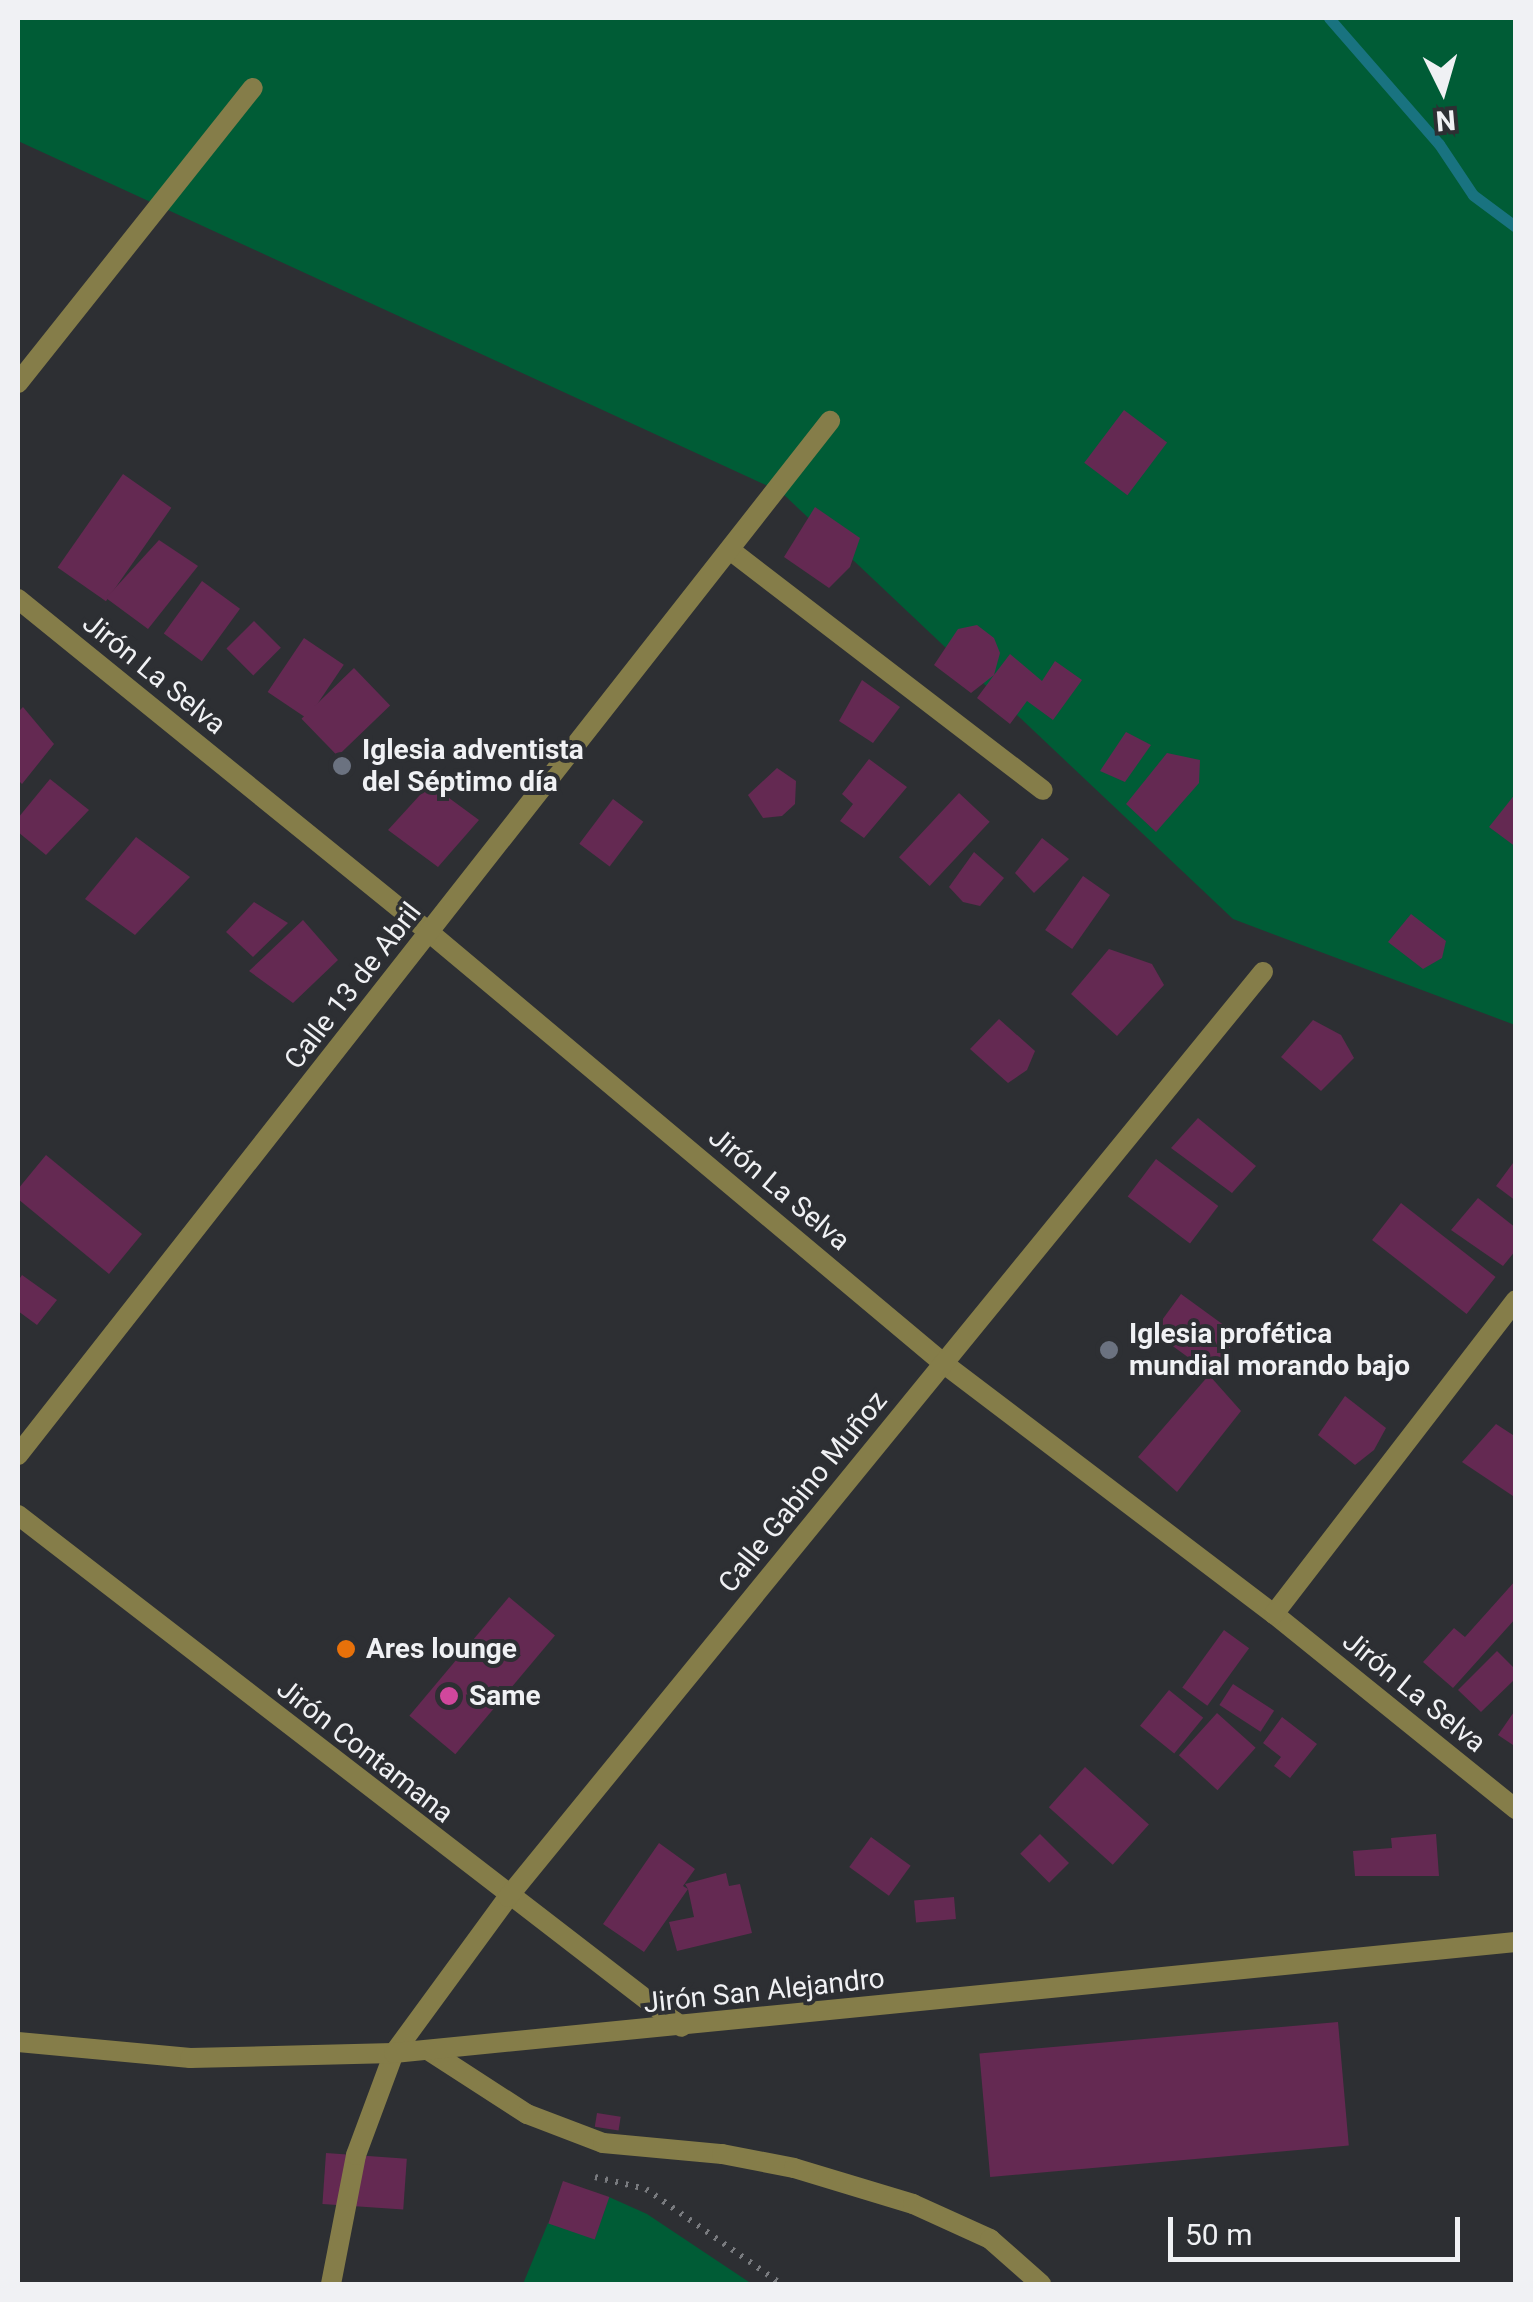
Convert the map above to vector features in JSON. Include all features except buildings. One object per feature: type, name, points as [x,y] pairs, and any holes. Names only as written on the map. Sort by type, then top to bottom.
[{"type":"street","points":[[18,383],[253,88]]},
{"type":"street","name":"Calle 13 de Abril","points":[[18,1455],[830,421]]},
{"type":"street","points":[[730,550],[1043,790]]},
{"type":"street","name":"Jirón La Selva","points":[[18,599],[430,933],[943,1363],[1274,1614],[1516,1809]]},
{"type":"street","name":"Calle Gabino Muñoz","points":[[331,2284],[356,2155],[394,2053],[508,1897],[1263,972]]},
{"type":"street","points":[[1274,1614],[1516,1300]]},
{"type":"street","name":"Jirón Contamana","points":[[18,1515],[508,1897],[682,2027]]},
{"type":"street","name":"Jirón San Alejandro","points":[[18,2042],[190,2058],[394,2053],[1516,1942]]},
{"type":"street","points":[[428,2050],[527,2114],[603,2143],[722,2154],[794,2168],[913,2204],[990,2239],[1041,2284]]},
{"type":"path","points":[[595,2176],[646,2189],[781,2284]]},
{"type":"green space","points":[[18,18],[1515,18],[1515,1025],[1233,919],[781,492],[18,141]]},
{"type":"green space","points":[[609,2197],[647,2214],[752,2284],[523,2284],[548,2223],[595,2238]]},
{"type":"waterway","points":[[1329,18],[1439,144],[1473,195],[1516,227]]},
{"type":"place","name":"Iglesia adventista del Séptimo día","points":[[342,766]]},
{"type":"place","name":"Iglesia profética mundial morando bajo","points":[[1109,1350]]},
{"type":"place","name":"Ares lounge","points":[[346,1649]]},
{"type":"place","name":"Same","points":[[449,1696]]}]
